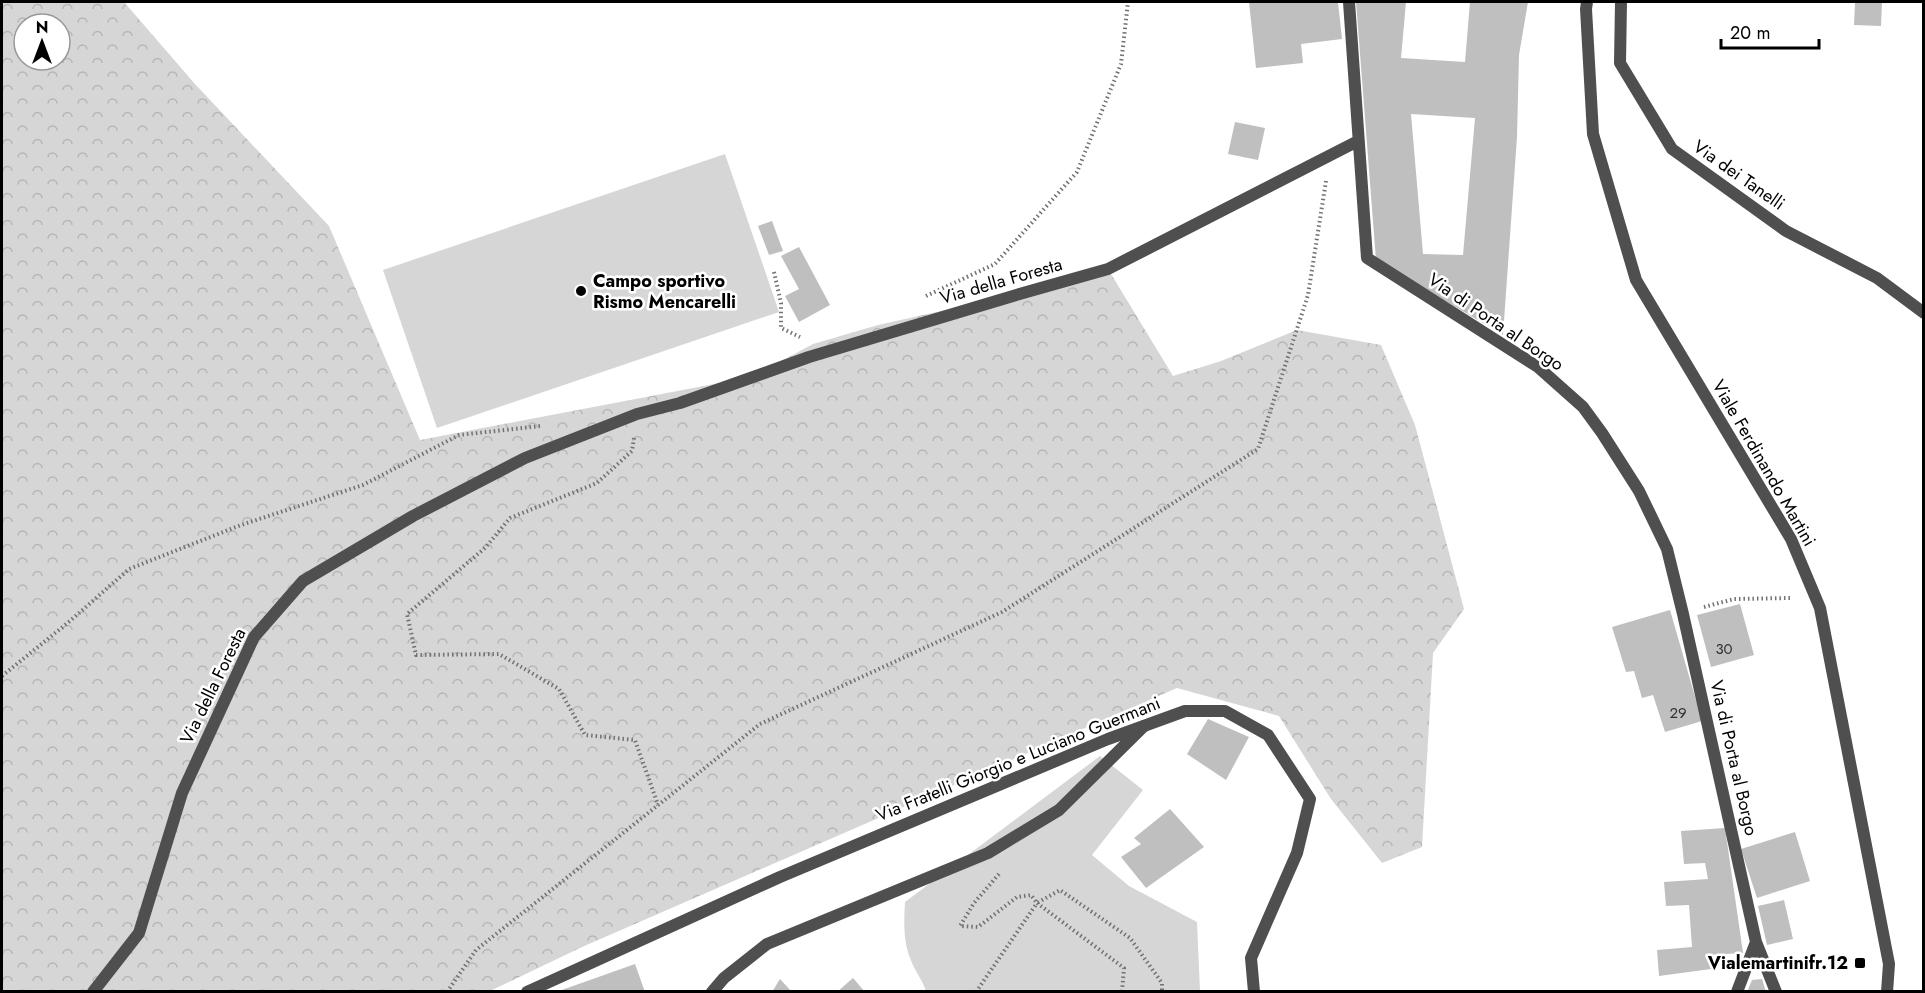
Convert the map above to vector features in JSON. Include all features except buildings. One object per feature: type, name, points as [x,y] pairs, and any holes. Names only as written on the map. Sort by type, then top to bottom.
[{"type":"street","name":"Via di Porta al Borgo","points":[[1349,2],[1367,258],[1538,367],[1583,407],[1639,491],[1667,549],[1756,942],[1776,992]]},
{"type":"street","name":"Viale Ferdinando Martini","points":[[1587,2],[1593,134],[1636,280],[1791,539],[1820,608],[1889,964],[1887,992]]},
{"type":"street","name":"Via dei Tanelli","points":[[1622,2],[1620,63],[1672,149],[1786,231],[1877,278],[1923,313]]},
{"type":"street","name":"Via della Foresta","points":[[93,992],[139,933],[182,793],[254,637],[303,582],[413,516],[525,458],[637,414],[680,403],[809,357],[1108,269],[1358,141]]},
{"type":"street","name":"Via Fratelli Giorgio e Luciano Guermani","points":[[527,992],[780,877],[1108,739],[1185,711],[1225,711],[1268,735],[1310,799],[1297,852],[1251,958],[1254,992]]},
{"type":"street","points":[[712,992],[724,978],[767,944],[988,852],[1059,810],[1144,725]]},
{"type":"street","points":[[1737,992],[1756,942]]},
{"type":"path","points":[[921,298],[995,264],[1077,172],[1121,64],[1128,2]]},
{"type":"path","points":[[447,992],[476,950],[760,724],[1002,612],[1258,449],[1308,295],[1331,154]]},
{"type":"path","points":[[774,272],[781,303],[781,328],[830,351]]},
{"type":"path","points":[[637,414],[632,451],[597,483],[510,518],[484,548],[407,614],[416,655],[499,654],[559,689],[585,735],[634,740],[657,805]]},
{"type":"path","points":[[2,676],[70,621],[129,568],[241,525],[363,485],[459,435],[542,425]]},
{"type":"path","points":[[1683,614],[1734,599],[1792,598]]},
{"type":"path","points":[[1002,871],[974,903],[960,926],[978,927],[1017,897],[1031,895],[1037,903],[1124,968],[1122,992]]},
{"type":"path","points":[[976,992],[1037,903],[1060,890],[1130,938],[1162,983],[1162,992]]},
{"type":"green space","points":[[2,2],[124,2],[195,84],[329,226],[420,440],[751,377],[813,344],[878,325],[1023,293],[1108,269],[1173,376],[1221,361],[1297,330],[1381,345],[1415,425],[1464,609],[1433,653],[1422,847],[1382,863],[1331,799],[1279,716],[1177,688],[582,947],[490,991],[2,992]]},
{"type":"green space","name":"Campo sportivo Rismo Mencarelli","points":[[725,154],[779,312],[437,428],[383,270]]},
{"type":"green space","points":[[1100,756],[1143,790],[1092,855],[1129,886],[1197,922],[1200,991],[926,991],[906,944],[905,902]]},
{"type":"place","name":"Campo sportivo Rismo Mencarelli","points":[[581,291]]},
{"type":"place","name":"Vialemartinifr.12","points":[[1860,963]]}]
